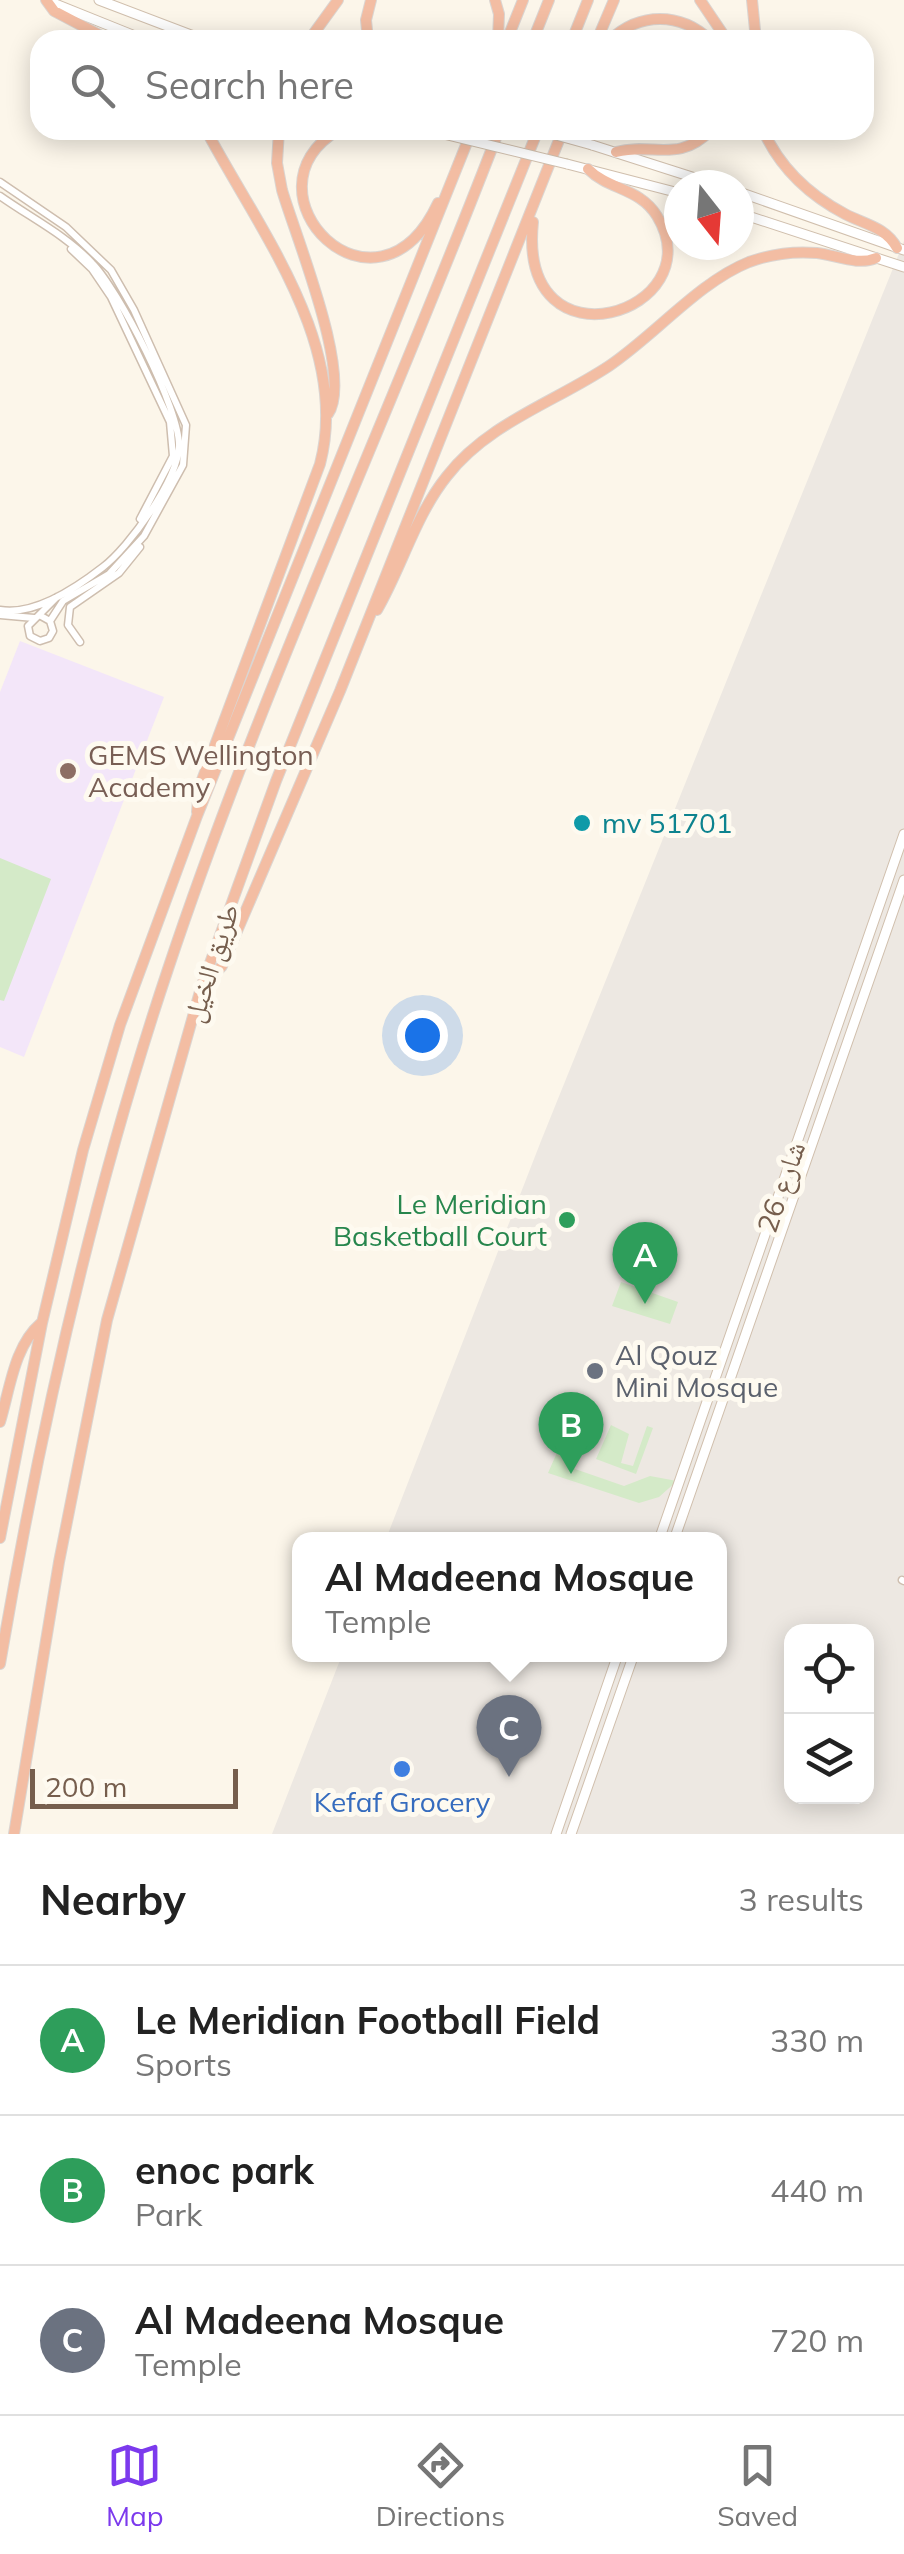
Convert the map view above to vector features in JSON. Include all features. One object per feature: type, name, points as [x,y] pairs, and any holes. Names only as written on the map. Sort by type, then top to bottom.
[{"type":"highway","points":[[46,0],[54,11],[91,30]]},
{"type":"highway","points":[[316,30],[338,0]]},
{"type":"highway","points":[[367,30],[371,0]]},
{"type":"highway","points":[[495,0],[497,30]]},
{"type":"highway","points":[[511,30],[523,0]]},
{"type":"highway","points":[[537,30],[550,0]]},
{"type":"highway","points":[[576,30],[588,0]]},
{"type":"highway","points":[[601,30],[614,0]]},
{"type":"highway","points":[[700,0],[721,30]]},
{"type":"highway","points":[[752,0],[755,30]]},
{"type":"highway","points":[[624,30],[653,18],[678,20],[698,30]]},
{"type":"highway","points":[[211,140],[310,325],[324,375],[328,414]]},
{"type":"highway","points":[[197,816],[199,788],[320,464],[328,414],[336,396],[333,362],[279,176],[279,140]]},
{"type":"highway","points":[[327,140],[312,154],[302,192],[315,228],[337,248],[366,256],[406,248],[422,234],[440,199],[449,192]]},
{"type":"highway","points":[[0,1538],[42,1323],[107,1066],[197,816],[468,140]]},
{"type":"highway","name":"طريق الخيل","points":[[0,1664],[80,1269],[144,1044],[232,791],[495,140]]},
{"type":"highway","name":"طريق الخيل","points":[[14,1834],[59,1562],[106,1320],[201,988],[276,780],[534,140]]},
{"type":"highway","points":[[201,988],[215,976],[224,960],[333,707],[559,140]]},
{"type":"highway","points":[[616,152],[670,152],[699,140]]},
{"type":"highway","points":[[769,140],[796,179],[817,198],[887,234],[900,249]]},
{"type":"highway","points":[[774,140],[778,157]]},
{"type":"highway","points":[[535,206],[530,251],[537,277],[553,298],[564,307],[591,316],[605,316],[634,306],[646,297],[662,273],[667,248],[662,226],[642,198],[598,178],[588,169]]},
{"type":"highway","points":[[366,622],[379,607],[435,492],[462,458],[493,432],[610,366],[739,266],[768,256],[794,253],[864,262],[876,258]]},
{"type":"highway","points":[[0,1422],[23,1346],[42,1323]]},
{"type":"street","points":[[46,0],[120,30]]},
{"type":"street","points":[[100,0],[178,30]]},
{"type":"street","points":[[468,140],[664,189]]},
{"type":"street","points":[[574,140],[671,170]]},
{"type":"street","points":[[0,182],[66,226],[111,270],[183,412],[188,438],[183,465],[136,552],[119,573],[70,607],[68,625],[80,642]]},
{"type":"street","points":[[0,196],[60,237],[112,296],[163,401],[174,437],[170,462],[122,550],[66,590],[30,608],[0,612]]},
{"type":"street","points":[[754,197],[900,249]]},
{"type":"street","points":[[754,218],[904,268]]},
{"type":"street","points":[[66,590],[38,617],[28,630],[30,636],[40,642],[52,634],[50,621],[63,601],[109,574],[140,541]]},
{"type":"street","points":[[0,612],[11,619],[38,617],[50,621]]},
{"type":"street","name":"شارع 26","points":[[662,1532],[904,834]]},
{"type":"street","name":"شارع 26","points":[[677,1532],[904,880]]},
{"type":"street","points":[[824,1064],[837,1073]]},
{"type":"street","points":[[556,1834],[615,1662]]},
{"type":"street","points":[[571,1834],[631,1662]]},
{"type":"shaded area","points":[[904,241],[904,1834],[272,1834],[339,1662],[727,1662],[727,1532],[389,1532],[541,1141]]},
{"type":"shaded area","name":"GEMS Wellington Academy","points":[[20,641],[164,697],[24,1057],[0,1047],[0,692]]},
{"type":"green space","points":[[0,858],[51,879],[4,1001],[0,1000]]},
{"type":"green space","points":[[621,1282],[678,1302],[670,1324],[612,1306]]},
{"type":"green space","points":[[611,1425],[629,1434],[621,1463],[633,1466],[647,1426],[653,1428],[636,1474],[596,1459]]},
{"type":"green space","points":[[559,1448],[575,1469],[624,1486],[650,1476],[677,1481],[659,1497],[639,1503],[548,1473]]},
{"type":"place","name":"GEMS Wellington Academy","points":[[68,771]]},
{"type":"place","name":"mv 51701","points":[[582,823]]},
{"type":"place","name":"Le Meridian Basketball Court","points":[[567,1220]]},
{"type":"place","name":"Le Meridian Football Field","points":[[645,1304]]},
{"type":"place","name":"Al Qouz Mini Mosque","points":[[595,1371]]},
{"type":"place","name":"enoc park","points":[[571,1474]]},
{"type":"place","name":"Kefaf Grocery","points":[[402,1769]]},
{"type":"place","name":"Al Madeena Mosque","points":[[509,1777]]}]
